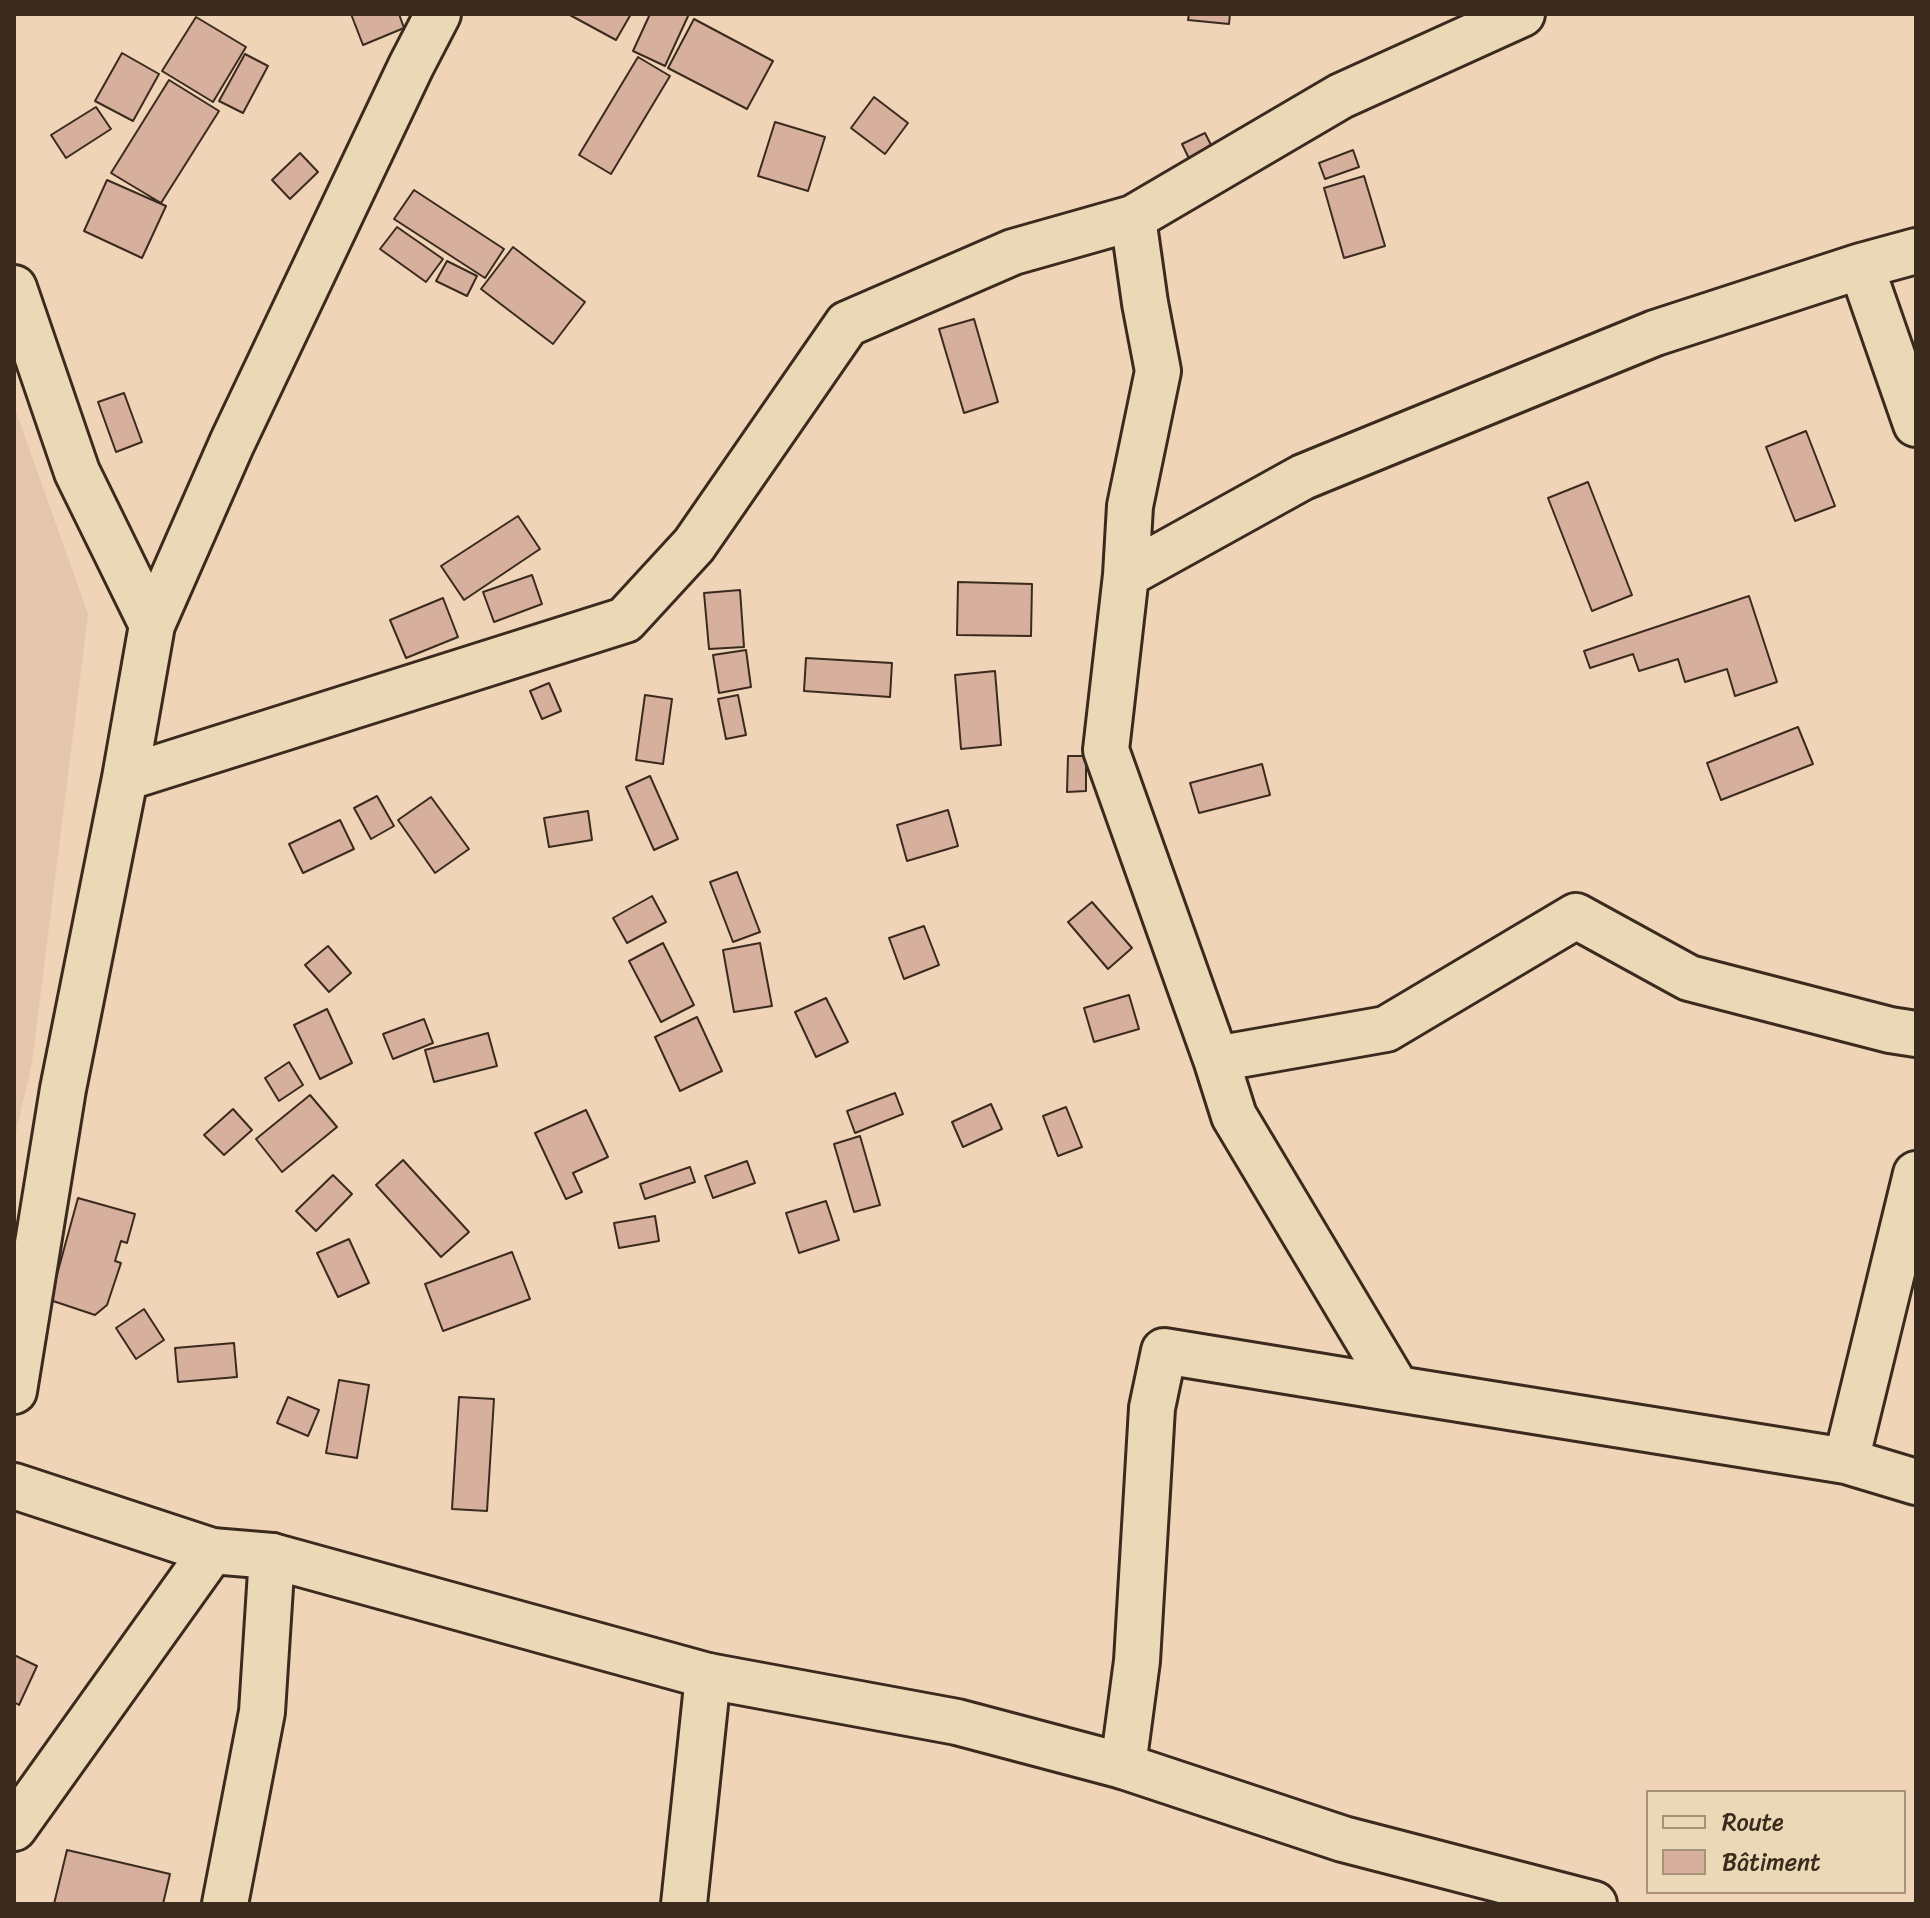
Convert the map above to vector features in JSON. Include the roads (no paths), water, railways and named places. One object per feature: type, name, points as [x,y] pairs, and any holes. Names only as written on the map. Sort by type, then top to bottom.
[{"type":"street","points":[[14,1391],[63,1089],[152,625],[232,443],[438,14]]},
{"type":"street","points":[[125,778],[625,620],[694,545],[847,324],[1013,252],[1133,218],[1341,96],[1522,14]]},
{"type":"street","points":[[1133,218],[1158,371],[1130,506],[1126,575],[1106,750],[1234,1116],[1397,1389]]},
{"type":"street","points":[[1126,575],[1303,477],[1655,333],[1916,251]]},
{"type":"street","points":[[1861,266],[1916,424]]},
{"type":"street","points":[[14,288],[77,472],[152,625]]},
{"type":"street","points":[[1216,1059],[1386,1029],[1576,916],[1689,978],[1916,1034]]},
{"type":"street","points":[[1846,1461],[1916,1174]]},
{"type":"street","points":[[1123,1766],[1137,1661],[1152,1408],[1164,1351],[1846,1461],[1916,1482]]},
{"type":"street","points":[[14,1486],[212,1551],[272,1556],[708,1676],[957,1722],[1123,1766],[1343,1839],[1594,1904]]},
{"type":"street","points":[[14,1828],[212,1551]]},
{"type":"street","points":[[225,1904],[262,1712],[272,1556]]},
{"type":"street","points":[[684,1904],[708,1676]]}]
